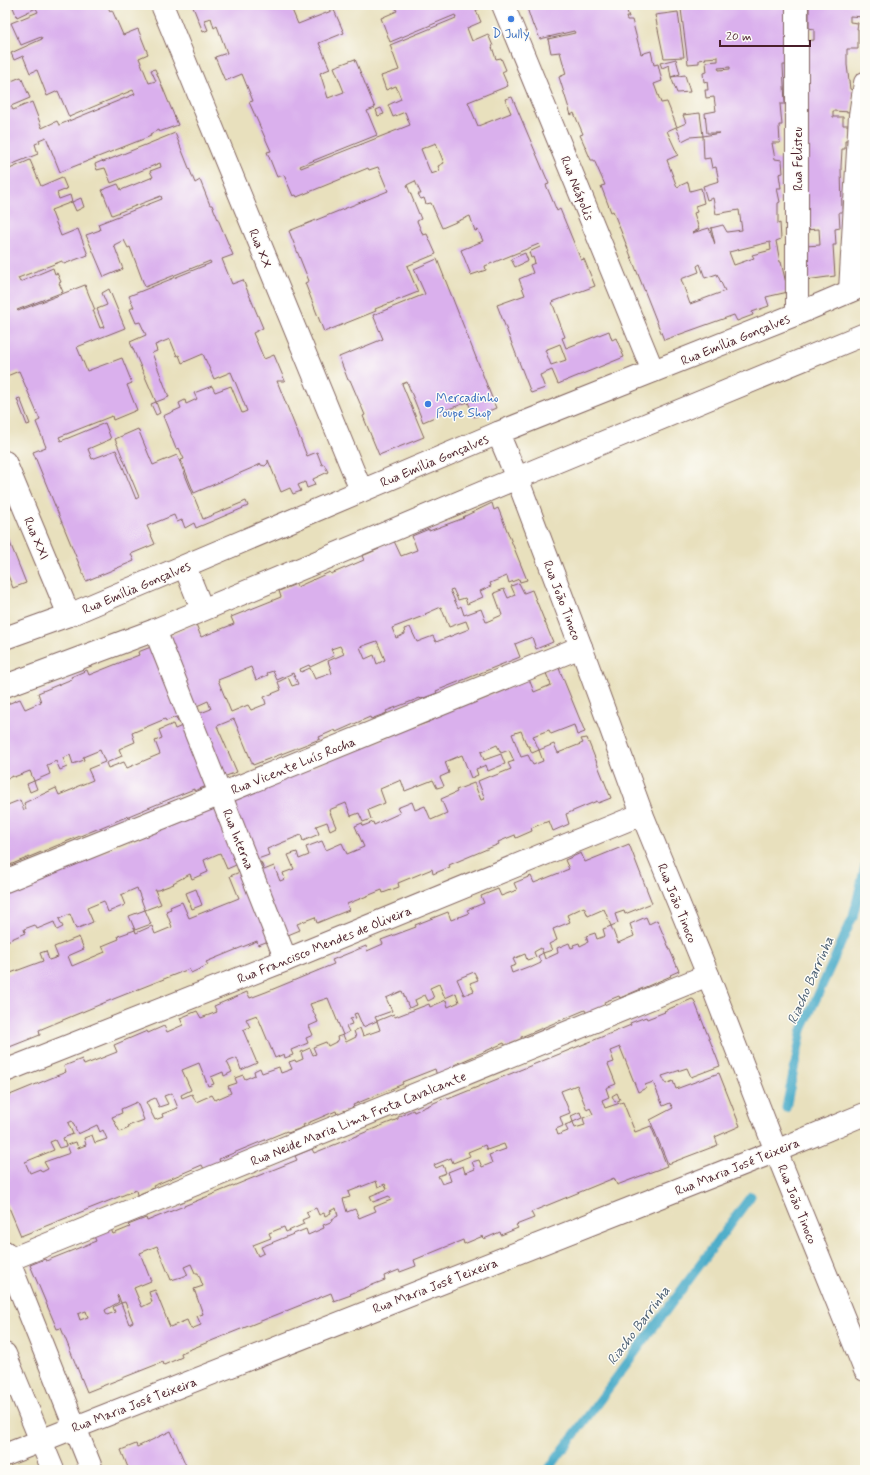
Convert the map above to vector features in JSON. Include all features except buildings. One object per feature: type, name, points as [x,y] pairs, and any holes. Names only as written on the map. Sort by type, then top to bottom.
[{"type":"street","name":"Rua XX","points":[[162,5],[361,490]]},
{"type":"street","name":"Rua Neápolis","points":[[503,5],[653,371]]},
{"type":"street","name":"Rua Felisteu","points":[[797,5],[797,314]]},
{"type":"street","points":[[857,288],[860,115],[865,83]]},
{"type":"street","name":"Rua Emília Gonçalves","points":[[5,638],[70,615],[498,433],[797,314],[857,288]]},
{"type":"street","points":[[5,686],[155,630],[202,609],[865,334]]},
{"type":"street","name":"Rua João Tinoco","points":[[498,433],[517,478],[581,647],[642,814],[708,975],[776,1151],[865,1370]]},
{"type":"street","name":"Rua XXI","points":[[5,462],[70,615]]},
{"type":"street","points":[[185,567],[202,609]]},
{"type":"street","name":"Rua Interna","points":[[155,630],[286,960]]},
{"type":"street","name":"Rua Vicente Luís Rocha","points":[[5,881],[581,647]]},
{"type":"street","name":"Rua Francisco Mendes de Oliveira","points":[[5,1071],[286,960],[642,814]]},
{"type":"street","name":"Rua Neide Maria Lima Frota Cavalcante","points":[[7,1256],[708,975]]},
{"type":"street","name":"Rua Maria José Teixeira","points":[[5,1455],[776,1151],[865,1114]]},
{"type":"street","points":[[7,1256],[92,1470]]},
{"type":"street","points":[[5,1354],[53,1470]]},
{"type":"waterway","name":"Riacho Barrinha","points":[[786,1108],[802,1030],[853,917],[865,866]]},
{"type":"waterway","name":"Riacho Barrinha","points":[[548,1470],[751,1196]]},
{"type":"place","name":"D Jully","points":[[511,19]]},
{"type":"place","name":"Mercadinho Poupe Shop","points":[[428,404]]}]
